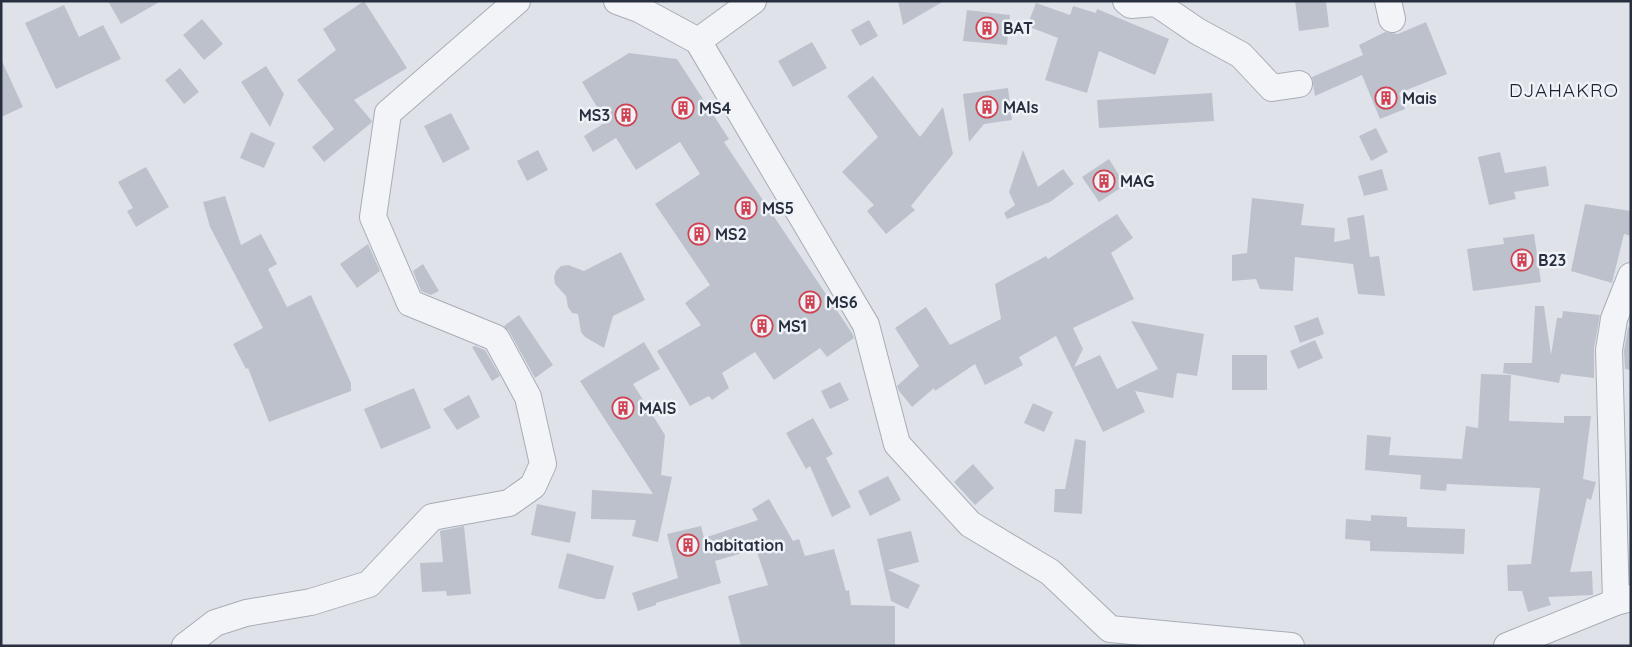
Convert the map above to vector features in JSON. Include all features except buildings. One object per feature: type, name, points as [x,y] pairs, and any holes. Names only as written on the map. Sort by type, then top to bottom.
[{"type":"street","points":[[185,646],[217,635],[246,613],[310,602],[369,584],[432,517],[509,503],[533,486],[543,464],[528,398],[496,338],[410,303],[373,217],[388,113],[517,1]]},
{"type":"street","points":[[617,1],[639,9],[698,41],[866,326],[897,444],[970,524],[1050,572],[1110,629],[1217,642],[1291,646]]},
{"type":"street","points":[[698,41],[753,1]]},
{"type":"street","points":[[1126,1],[1131,5],[1156,3],[1197,31],[1242,55],[1272,88],[1299,84]]},
{"type":"street","points":[[1507,646],[1623,600],[1609,350],[1614,319],[1631,276]]},
{"type":"place","name":"BAT","points":[[987,28]]},
{"type":"place","name":"Mais","points":[[1386,98]]},
{"type":"place","name":"MAIs","points":[[987,107]]},
{"type":"place","name":"MS4","points":[[683,108]]},
{"type":"place","name":"MS3","points":[[626,115]]},
{"type":"place","name":"MAG","points":[[1104,181]]},
{"type":"place","name":"MS5","points":[[746,208]]},
{"type":"place","name":"MS2","points":[[699,234]]},
{"type":"place","name":"B23","points":[[1522,260]]},
{"type":"place","name":"MS6","points":[[810,302]]},
{"type":"place","name":"MS1","points":[[762,326]]},
{"type":"place","name":"MAIS","points":[[623,408]]},
{"type":"place","name":"habitation","points":[[688,545]]},
{"type":"district","name":"DJAHAKRO","points":[[1564,90]]}]
